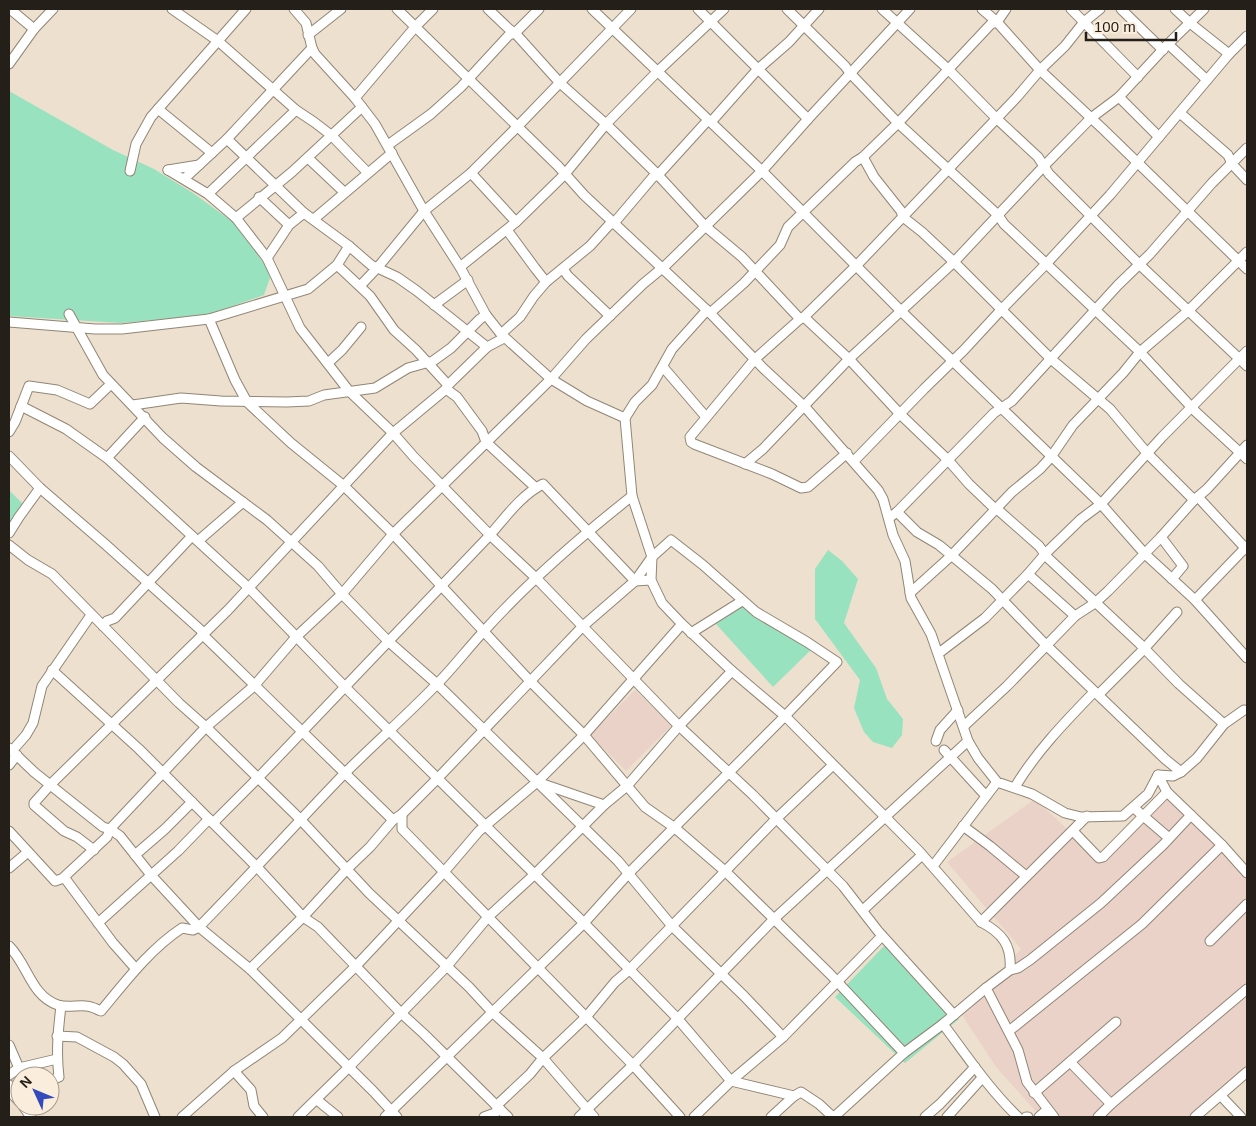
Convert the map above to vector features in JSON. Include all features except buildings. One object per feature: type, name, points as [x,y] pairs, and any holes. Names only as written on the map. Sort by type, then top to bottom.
[{"type":"street","points":[[10,9],[34,29]]},
{"type":"street","points":[[9,64],[34,29],[53,9]]},
{"type":"street","points":[[172,9],[218,41],[296,110],[331,135],[368,172]]},
{"type":"street","points":[[130,171],[136,144],[144,128],[158,109],[246,9]]},
{"type":"street","points":[[294,9],[306,23],[312,48],[362,107],[390,149],[424,211],[468,280],[486,315],[502,336],[551,379],[587,401],[625,418]]},
{"type":"street","points":[[308,35],[341,9]]},
{"type":"street","points":[[397,9],[584,195],[805,407],[878,490],[883,499],[893,535],[905,561],[911,598],[923,617],[939,653],[968,741],[978,758],[997,782],[1032,794],[1048,805],[1073,816],[1119,817],[1126,815],[1148,794],[1158,775]]},
{"type":"street","points":[[355,98],[416,26],[433,9]]},
{"type":"street","points":[[488,9],[515,33],[560,84],[606,124],[658,175],[705,226],[742,257],[802,318],[849,360],[900,414],[948,460],[969,484],[1046,553],[1048,558],[1179,684],[1224,724]]},
{"type":"street","points":[[314,219],[431,114],[509,35],[515,33],[538,9]]},
{"type":"street","points":[[592,9],[762,171],[902,312],[1101,504],[1145,554],[1195,600],[1247,658]]},
{"type":"street","points":[[360,286],[424,211],[470,173],[560,84],[631,9]]},
{"type":"street","points":[[698,9],[808,119]]},
{"type":"street","points":[[460,267],[516,222],[565,174],[606,124],[658,71],[724,9]]},
{"type":"street","points":[[787,9],[845,66],[898,123],[998,215],[1004,224],[1140,352],[1192,407],[1244,448],[1247,458]]},
{"type":"street","points":[[94,850],[77,837],[64,831],[34,805],[51,784],[249,588],[393,433],[447,387],[487,347],[502,336],[520,318],[534,296],[546,282],[590,246],[609,225],[614,223],[653,176],[658,175],[757,70],[789,42],[803,24],[819,9]]},
{"type":"street","points":[[882,9],[948,69],[1038,157],[1049,174],[1140,265],[1244,363]]},
{"type":"street","points":[[9,831],[54,881],[64,878],[108,837],[110,830],[206,727],[254,686],[296,637],[342,594],[393,534],[551,379],[610,316],[762,171],[910,9]]},
{"type":"street","points":[[982,9],[997,22],[1040,70],[1247,270]]},
{"type":"street","points":[[1006,9],[997,22],[991,24],[898,123],[788,227],[780,245],[755,271],[708,312],[672,349],[652,385],[635,402],[625,418],[632,496],[652,558],[651,580],[662,603],[732,671],[785,716],[922,854],[981,922],[990,926],[998,934],[1010,950],[1010,970]]},
{"type":"street","points":[[1071,9],[1138,76]]},
{"type":"street","points":[[847,453],[807,488],[801,488],[772,474],[691,442],[690,437],[755,359],[802,318],[857,265],[1017,97],[1040,70],[1065,46],[1084,22],[1100,9]]},
{"type":"street","points":[[1121,9],[1207,80]]},
{"type":"street","points":[[1176,9],[1190,23],[1229,54]]},
{"type":"street","points":[[745,464],[763,449],[805,407],[849,360],[954,262],[1091,118],[1119,96],[1204,9]]},
{"type":"street","points":[[854,462],[1046,264],[1090,214],[1110,196],[1229,54],[1247,36]]},
{"type":"street","points":[[184,179],[227,139],[312,48]]},
{"type":"street","points":[[1119,96],[1159,137]]},
{"type":"street","points":[[236,218],[308,158],[362,107]]},
{"type":"street","points":[[158,109],[212,153]]},
{"type":"street","points":[[208,194],[296,110]]},
{"type":"street","points":[[1180,113],[1228,155],[1232,164],[1247,180]]},
{"type":"street","points":[[227,139],[304,213],[349,246],[371,265],[397,277],[487,347]]},
{"type":"street","points":[[888,518],[897,512],[994,413],[1012,401],[1118,285],[1140,265],[1212,183],[1247,148]]},
{"type":"street","points":[[863,157],[874,177],[902,211],[903,217],[954,262],[1051,359],[1123,423],[1147,453],[1247,548],[1195,600]]},
{"type":"street","points":[[308,158],[344,192]]},
{"type":"street","points":[[200,165],[168,170],[208,194],[236,218],[276,274],[284,296],[300,328],[349,391],[393,433],[490,536],[537,579],[679,726],[849,892],[882,936],[954,1015]]},
{"type":"street","points":[[470,173],[516,222]]},
{"type":"street","points":[[260,197],[289,226]]},
{"type":"street","points":[[266,258],[289,226],[304,213]]},
{"type":"street","points":[[507,230],[546,282]]},
{"type":"street","points":[[9,322],[95,329],[122,329],[209,319],[308,288],[337,265],[349,246]]},
{"type":"street","points":[[910,593],[951,556],[1012,492],[1051,457],[1073,425],[1140,352],[1188,311],[1247,252]]},
{"type":"street","points":[[337,265],[370,296],[394,330],[416,350],[457,397],[482,430],[486,442],[536,488]]},
{"type":"street","points":[[563,269],[610,316]]},
{"type":"street","points":[[434,305],[468,280]]},
{"type":"street","points":[[69,314],[100,370],[111,384],[164,438],[189,461],[267,520],[318,566],[342,594],[388,641],[437,684],[618,861],[672,926],[782,1037]]},
{"type":"street","points":[[133,405],[181,398],[272,403],[309,400],[324,395],[375,388],[408,368],[428,363],[451,348],[480,318],[486,315]]},
{"type":"street","points":[[209,319],[235,380],[247,402],[291,443],[344,486],[393,534],[530,681],[584,735],[645,807],[675,828],[726,872],[838,982],[904,1053]]},
{"type":"street","points":[[328,363],[342,350],[361,327]]},
{"type":"street","points":[[939,653],[984,618],[1046,553],[1101,504],[1192,407],[1244,363],[1247,351]]},
{"type":"street","points":[[662,367],[706,417]]},
{"type":"street","points":[[9,432],[30,385],[57,390],[90,404],[111,384]]},
{"type":"street","points":[[21,406],[66,429],[107,458],[249,588],[677,1018],[731,1081],[794,1096]]},
{"type":"street","points":[[107,458],[145,417]]},
{"type":"street","points":[[964,726],[1008,686],[1075,616],[1095,603],[1145,554],[1196,499],[1207,490],[1244,448]]},
{"type":"street","points":[[9,456],[40,488],[203,634],[393,820]]},
{"type":"street","points":[[98,923],[258,778],[490,536],[517,504],[536,488],[543,484],[635,581],[651,580]]},
{"type":"street","points":[[9,533],[40,488]]},
{"type":"street","points":[[9,946],[16,953],[36,989],[46,1000],[61,1006],[88,1006],[101,1011],[136,969],[181,928],[193,930],[199,926],[344,774],[437,684],[484,631],[587,532],[632,496]]},
{"type":"street","points":[[102,626],[106,621],[115,618],[147,582],[195,539],[243,502]]},
{"type":"street","points":[[897,512],[917,532],[939,545],[961,562],[1158,752],[1182,772]]},
{"type":"street","points":[[1161,537],[1183,566],[1172,579]]},
{"type":"street","points":[[13,751],[34,772],[103,826],[120,836],[152,875],[199,926],[250,969],[349,1067],[392,1115],[584,923],[628,874],[837,662],[807,642],[768,621],[671,540],[652,558],[635,581],[583,626],[438,778],[402,814],[393,820],[370,847],[303,917],[250,969]]},
{"type":"street","points":[[9,545],[28,560],[52,574],[102,626],[300,819],[369,893],[477,994],[493,1013],[543,1058],[594,1117]]},
{"type":"street","points":[[1028,574],[1075,616]]},
{"type":"street","points":[[691,633],[742,601]]},
{"type":"street","points":[[1099,694],[1144,650],[1177,612]]},
{"type":"street","points":[[9,765],[13,751],[33,723],[37,712],[40,691],[52,670],[91,615]]},
{"type":"street","points":[[182,1117],[234,1072],[282,1038],[355,967],[444,872],[479,831],[537,782],[584,735],[682,624]]},
{"type":"street","points":[[52,670],[113,724],[257,867],[303,917],[318,927],[355,967],[508,1117]]},
{"type":"street","points":[[298,1117],[317,1100],[447,966],[488,917],[626,786],[679,726],[732,671]]},
{"type":"street","points":[[1015,788],[1044,745],[1093,693],[1099,694]]},
{"type":"street","points":[[936,741],[940,730],[958,710]]},
{"type":"street","points":[[1158,775],[1173,776],[1182,772],[1197,758],[1224,724],[1246,710]]},
{"type":"street","points":[[579,1117],[774,919],[826,870],[886,818],[947,754],[968,741]]},
{"type":"street","points":[[947,754],[986,796]]},
{"type":"street","points":[[484,1117],[498,1108],[543,1058],[586,1016],[615,982],[726,872],[776,819],[834,765]]},
{"type":"street","points":[[1158,775],[1167,792],[1247,872]]},
{"type":"street","points":[[537,782],[604,805]]},
{"type":"street","points":[[933,866],[997,782]]},
{"type":"street","points":[[1073,831],[1100,858],[1103,857],[1167,792]]},
{"type":"street","points":[[135,855],[192,802]]},
{"type":"street","points":[[1134,808],[1169,838]]},
{"type":"street","points":[[402,814],[402,829],[633,1064],[680,1117]]},
{"type":"street","points":[[771,1117],[800,1092],[819,1104],[833,1117],[904,1053],[1010,970],[1018,968],[1064,934],[1101,903],[1191,815]]},
{"type":"street","points":[[981,922],[1087,816]]},
{"type":"street","points":[[963,826],[1026,876]]},
{"type":"street","points":[[1009,1031],[1142,924],[1222,845]]},
{"type":"street","points":[[9,868],[28,852]]},
{"type":"street","points":[[863,910],[922,854]]},
{"type":"street","points":[[64,878],[136,969]]},
{"type":"street","points":[[1210,941],[1247,904]]},
{"type":"street","points":[[694,1117],[731,1081],[782,1037],[882,936]]},
{"type":"street","points":[[986,988],[1018,1050],[1027,1082],[1054,1117]]},
{"type":"street","points":[[1098,1117],[1247,989]]},
{"type":"street","points":[[58,1066],[57,1036],[61,1006]]},
{"type":"street","points":[[1034,1093],[1116,1022]]},
{"type":"street","points":[[943,1024],[982,1078],[1000,1100],[1018,1117]]},
{"type":"street","points":[[57,1036],[77,1037],[123,1064],[141,1084],[155,1117]]},
{"type":"street","points":[[9,1045],[19,1066]]},
{"type":"street","points":[[27,1066],[57,1058]]},
{"type":"street","points":[[1070,1062],[1111,1104]]},
{"type":"street","points":[[925,1117],[940,1104],[975,1066]]},
{"type":"street","points":[[234,1072],[251,1090],[254,1106],[263,1117]]},
{"type":"street","points":[[1195,1117],[1247,1072]]},
{"type":"street","points":[[940,1104],[949,1115],[982,1078]]},
{"type":"street","points":[[1221,1096],[1241,1117]]},
{"type":"street","points":[[317,1100],[338,1117]]},
{"type":"street","points":[[1039,1117],[1047,1110]]},
{"type":"shaded area","points":[[635,690],[672,725],[626,771],[590,735]]},
{"type":"shaded area","points":[[1164,795],[1247,872],[1247,1072],[1196,1117],[1041,1117],[996,1067],[962,1015],[1021,949],[947,862],[1035,799],[1096,856]]},
{"type":"green space","points":[[9,91],[113,150],[154,169],[193,193],[237,225],[266,267],[270,278],[264,295],[207,315],[121,323],[9,316]]},
{"type":"green space","points":[[9,490],[23,504],[9,532]]},
{"type":"green space","points":[[828,550],[842,561],[858,579],[844,623],[876,668],[887,699],[903,719],[902,735],[892,748],[873,742],[864,732],[854,708],[860,680],[815,619],[815,569]]},
{"type":"green space","points":[[743,606],[818,643],[773,687],[716,624]]},
{"type":"green space","points":[[885,945],[959,1019],[905,1063],[835,997]]}]
